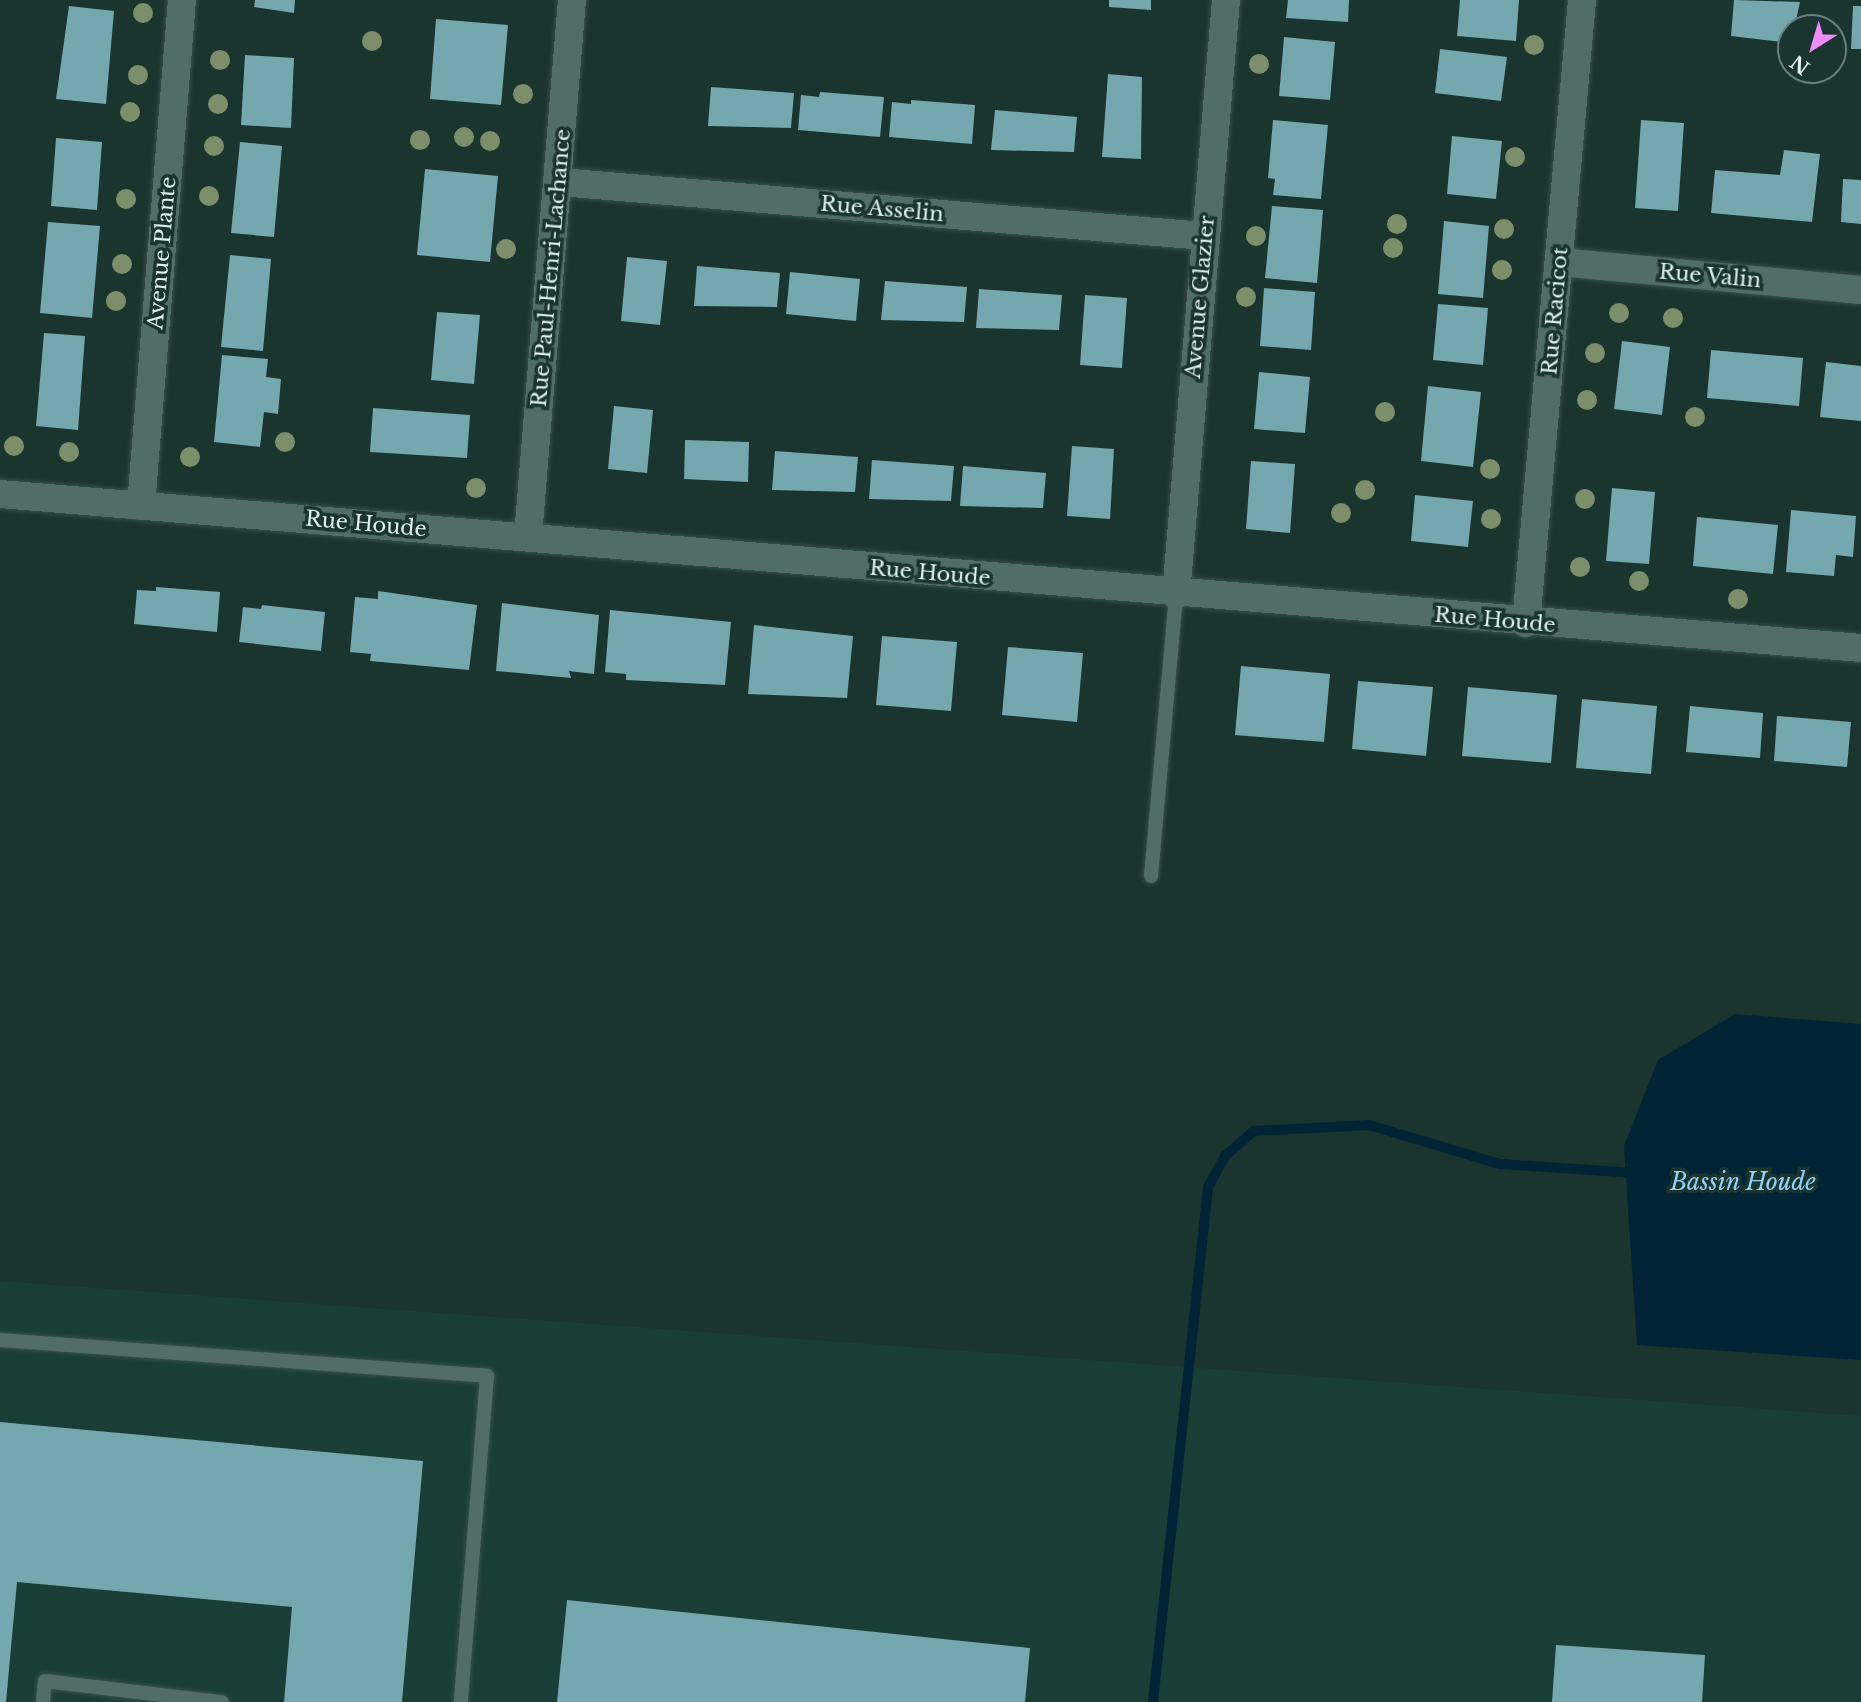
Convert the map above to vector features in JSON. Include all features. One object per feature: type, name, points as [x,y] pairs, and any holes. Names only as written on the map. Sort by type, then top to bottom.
[{"type":"street","name":"Avenue Plante","points":[[141,506],[182,0]]},
{"type":"street","name":"Rue Paul-Henri-Lachance","points":[[528,536],[560,182],[572,0]]},
{"type":"street","name":"Avenue Glazier","points":[[1176,594],[1226,0]]},
{"type":"street","name":"Rue Racicot","points":[[1526,623],[1581,0]]},
{"type":"street","name":"Rue Asselin","points":[[560,182],[1205,236]]},
{"type":"street","name":"Rue Valin","points":[[1559,262],[1861,290]]},
{"type":"street","name":"Rue Houde","points":[[0,494],[528,536],[1526,623],[1861,648]]},
{"type":"lane","points":[[1150,876],[1176,594]]},
{"type":"lane","points":[[0,1340],[487,1376],[461,1702]]},
{"type":"lane","points":[[43,1702],[45,1681],[222,1702]]},
{"type":"shaded area","points":[[0,1281],[1861,1416],[1861,1702],[0,1702]]},
{"type":"water","name":"Bassin Houde","points":[[1735,1014],[1861,1024],[1861,1360],[1637,1345],[1624,1146],[1658,1060]]},
{"type":"building","points":[[255,0],[295,0],[294,13],[254,7]]},
{"type":"building","points":[[1109,0],[1151,0],[1151,10],[1109,7]]},
{"type":"building","points":[[1288,0],[1349,0],[1348,22],[1286,18]]},
{"type":"building","points":[[1460,0],[1519,0],[1516,41],[1457,36]]},
{"type":"building","points":[[1734,0],[1800,2],[1797,14],[1777,14],[1777,41],[1731,36]]},
{"type":"building","points":[[69,6],[114,11],[106,104],[56,99]]},
{"type":"building","points":[[1853,6],[1861,6],[1861,49],[1851,49]]},
{"type":"building","points":[[436,19],[508,25],[501,105],[430,99]]},
{"type":"building","points":[[1284,37],[1335,42],[1330,100],[1279,96]]},
{"type":"building","points":[[1440,49],[1507,57],[1501,101],[1435,93]]},
{"type":"building","points":[[245,55],[294,58],[291,128],[241,125]]},
{"type":"building","points":[[1108,74],[1142,77],[1141,159],[1102,157]]},
{"type":"building","points":[[711,87],[794,93],[791,128],[708,126]]},
{"type":"building","points":[[820,92],[884,97],[880,137],[798,130],[801,95],[819,97]]},
{"type":"building","points":[[911,100],[975,105],[972,144],[889,137],[892,102],[911,104]]},
{"type":"building","points":[[995,110],[1077,117],[1074,152],[991,150]]},
{"type":"building","points":[[1273,120],[1328,125],[1321,199],[1273,195],[1275,179],[1268,178]]},
{"type":"building","points":[[1641,120],[1684,123],[1678,211],[1635,208]]},
{"type":"building","points":[[1452,136],[1502,141],[1496,199],[1447,194]]},
{"type":"building","points":[[56,138],[102,142],[97,210],[51,206]]},
{"type":"building","points":[[240,142],[282,146],[274,237],[231,233]]},
{"type":"building","points":[[1784,150],[1820,154],[1812,222],[1711,213],[1715,170],[1780,175]]},
{"type":"building","points":[[425,169],[498,176],[490,262],[417,255]]},
{"type":"building","points":[[1843,179],[1861,180],[1861,224],[1841,222]]},
{"type":"building","points":[[1272,206],[1323,210],[1317,283],[1265,278]]},
{"type":"building","points":[[1444,221],[1489,226],[1483,298],[1438,294]]},
{"type":"building","points":[[48,222],[100,226],[92,318],[40,313]]},
{"type":"building","points":[[230,255],[271,259],[263,351],[221,347]]},
{"type":"building","points":[[627,257],[667,261],[660,325],[621,321]]},
{"type":"building","points":[[697,266],[780,273],[777,307],[694,306]]},
{"type":"building","points":[[790,272],[860,279],[856,321],[786,314]]},
{"type":"building","points":[[885,281],[967,287],[964,322],[881,320]]},
{"type":"building","points":[[1264,288],[1315,292],[1311,350],[1260,346]]},
{"type":"building","points":[[979,289],[1062,295],[1059,330],[976,328]]},
{"type":"building","points":[[1085,295],[1127,298],[1122,368],[1080,365]]},
{"type":"building","points":[[1438,304],[1488,308],[1483,365],[1433,360]]},
{"type":"building","points":[[437,312],[480,315],[474,384],[431,380]]},
{"type":"building","points":[[44,333],[85,336],[78,430],[36,426]]},
{"type":"building","points":[[1622,341],[1670,347],[1662,415],[1614,409]]},
{"type":"building","points":[[1711,350],[1803,358],[1799,406],[1707,398]]},
{"type":"building","points":[[222,355],[268,359],[266,377],[281,379],[278,414],[264,412],[260,447],[214,442]]},
{"type":"building","points":[[1826,362],[1861,366],[1861,421],[1820,417]]},
{"type":"building","points":[[1259,372],[1310,377],[1305,433],[1254,429]]},
{"type":"building","points":[[1428,386],[1481,392],[1473,467],[1421,461]]},
{"type":"building","points":[[614,406],[653,410],[647,473],[608,469]]},
{"type":"building","points":[[373,408],[470,415],[467,458],[370,452]]},
{"type":"building","points":[[685,440],[749,442],[748,482],[684,479]]},
{"type":"building","points":[[1072,446],[1114,449],[1110,519],[1067,516]]},
{"type":"building","points":[[775,451],[858,457],[855,492],[772,490]]},
{"type":"building","points":[[872,460],[954,466],[951,501],[869,499]]},
{"type":"building","points":[[1251,461],[1295,464],[1290,533],[1246,529]]},
{"type":"building","points":[[963,466],[1046,473],[1043,508],[960,506]]},
{"type":"building","points":[[1612,488],[1655,492],[1649,564],[1606,561]]},
{"type":"building","points":[[1415,495],[1473,501],[1468,547],[1411,541]]},
{"type":"building","points":[[1791,510],[1856,516],[1853,557],[1836,555],[1834,576],[1786,572]]},
{"type":"building","points":[[1697,517],[1778,525],[1773,574],[1693,566]]},
{"type":"building","points":[[156,587],[220,592],[217,632],[134,624],[137,590],[156,591]]},
{"type":"building","points":[[378,591],[477,605],[469,670],[370,661],[371,654],[350,652],[355,597],[378,599]]},
{"type":"building","points":[[502,603],[599,615],[594,674],[569,671],[571,678],[496,671]]},
{"type":"building","points":[[262,605],[325,612],[321,651],[239,642],[243,607],[261,609]]},
{"type":"building","points":[[610,610],[731,622],[725,685],[626,680],[626,674],[605,672]]},
{"type":"building","points":[[754,625],[853,636],[847,698],[748,694]]},
{"type":"building","points":[[882,636],[957,642],[951,711],[876,705]]},
{"type":"building","points":[[1008,647],[1083,653],[1077,722],[1002,715]]},
{"type":"building","points":[[1241,666],[1330,674],[1324,742],[1235,735]]},
{"type":"building","points":[[1358,681],[1433,687],[1426,756],[1352,749]]},
{"type":"building","points":[[1468,687],[1557,695],[1551,763],[1462,756]]},
{"type":"building","points":[[1582,699],[1657,706],[1651,774],[1576,768]]},
{"type":"building","points":[[1690,706],[1763,713],[1760,758],[1686,752]]},
{"type":"building","points":[[1777,716],[1851,722],[1847,767],[1774,761]]},
{"type":"building","points":[[0,1422],[423,1461],[402,1702],[284,1702],[292,1607],[17,1582],[6,1702],[0,1702]]},
{"type":"building","points":[[567,1600],[1030,1648],[1025,1702],[557,1702]]},
{"type":"building","points":[[1556,1645],[1705,1655],[1702,1702],[1552,1702]]},
{"type":"waterway","points":[[1153,1702],[1208,1187],[1225,1156],[1254,1131],[1369,1125],[1500,1164],[1637,1173]]}]
